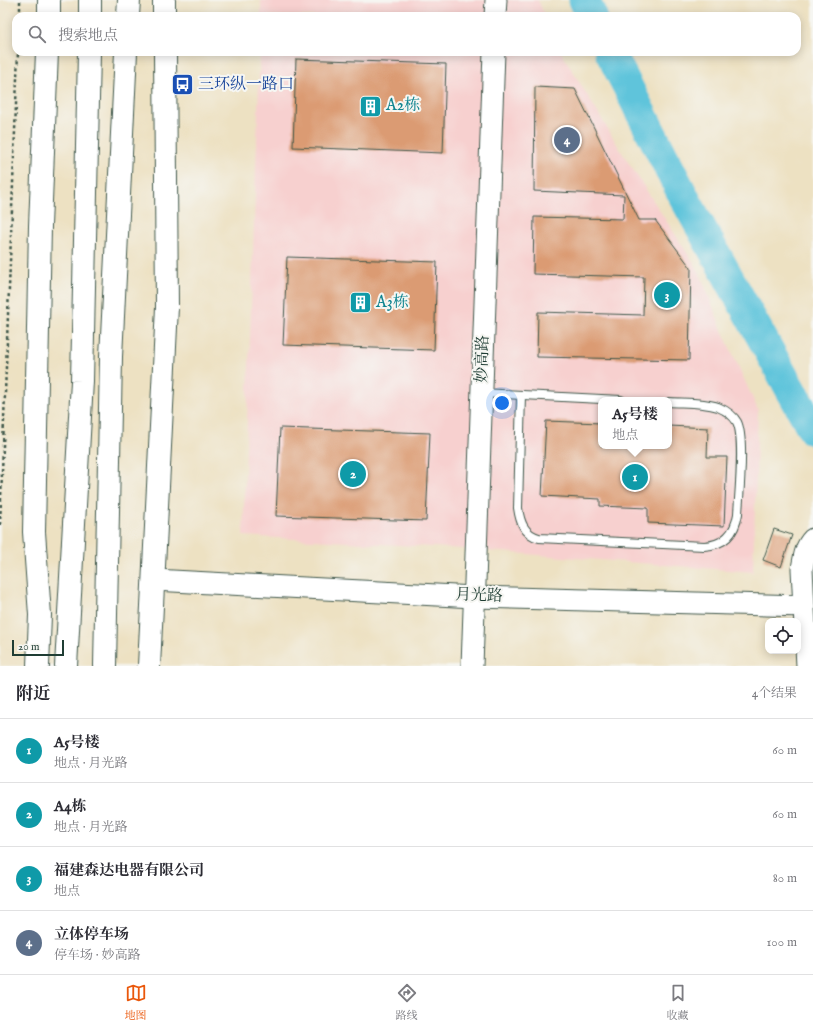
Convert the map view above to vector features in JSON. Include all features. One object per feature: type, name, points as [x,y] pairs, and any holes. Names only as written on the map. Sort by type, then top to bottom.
[{"type":"main road","points":[[49,0],[49,12]]},
{"type":"main road","points":[[90,0],[90,12]]},
{"type":"main road","points":[[128,12],[129,0]]},
{"type":"main road","points":[[164,0],[164,12]]},
{"type":"main road","points":[[38,666],[40,615],[34,532],[40,226],[47,56]]},
{"type":"main road","points":[[66,666],[82,381],[89,56]]},
{"type":"main road","points":[[105,666],[111,357],[126,56]]},
{"type":"main road","points":[[149,666],[167,307],[165,56]]},
{"type":"street","points":[[495,12],[496,0]]},
{"type":"street","name":"妙高路","points":[[472,666],[494,56]]},
{"type":"street","points":[[807,666],[803,562],[808,546],[813,539]]},
{"type":"street","name":"月光路","points":[[154,580],[474,597],[804,606]]},
{"type":"lane","points":[[482,393],[598,399]]},
{"type":"lane","points":[[521,395],[518,508],[521,522],[529,533],[539,538],[704,546],[716,544],[732,532],[738,518],[741,440],[739,428],[732,416],[718,407],[703,404],[672,402]]},
{"type":"path","points":[[20,0],[20,12]]},
{"type":"path","points":[[0,525],[18,56]]},
{"type":"shaded area","points":[[261,0],[538,0],[543,12],[261,12]]},
{"type":"shaded area","points":[[260,56],[563,56],[621,151],[699,271],[722,330],[758,410],[753,572],[450,548],[243,536]]},
{"type":"building","name":"A2栋","points":[[296,59],[446,64],[443,153],[293,147]]},
{"type":"building","points":[[535,87],[575,89],[639,220],[655,220],[691,268],[689,360],[537,357],[538,312],[643,315],[644,277],[533,274],[534,217],[623,219],[624,195],[534,191]]},
{"type":"building","name":"A3栋","points":[[287,257],[437,262],[434,350],[283,345]]},
{"type":"building","points":[[546,421],[598,423],[598,449],[672,449],[672,426],[708,428],[707,457],[727,457],[724,526],[648,523],[648,508],[600,506],[600,499],[542,496]]},
{"type":"building","points":[[280,428],[430,433],[426,521],[276,516]]},
{"type":"building","points":[[774,529],[792,535],[781,567],[763,560]]},
{"type":"waterway","points":[[584,0],[590,12]]},
{"type":"waterway","points":[[612,56],[685,199],[813,430]]},
{"type":"place","name":"三环纵一路口","points":[[183,85]]},
{"type":"place","name":"A2栋","points":[[370,106]]},
{"type":"place","name":"立体停车场","points":[[567,140]]},
{"type":"place","name":"福建森达电器有限公司","points":[[667,295]]},
{"type":"place","name":"A3栋","points":[[360,303]]},
{"type":"place","name":"A4栋","points":[[353,474]]},
{"type":"place","name":"A5号楼","points":[[635,477]]}]
